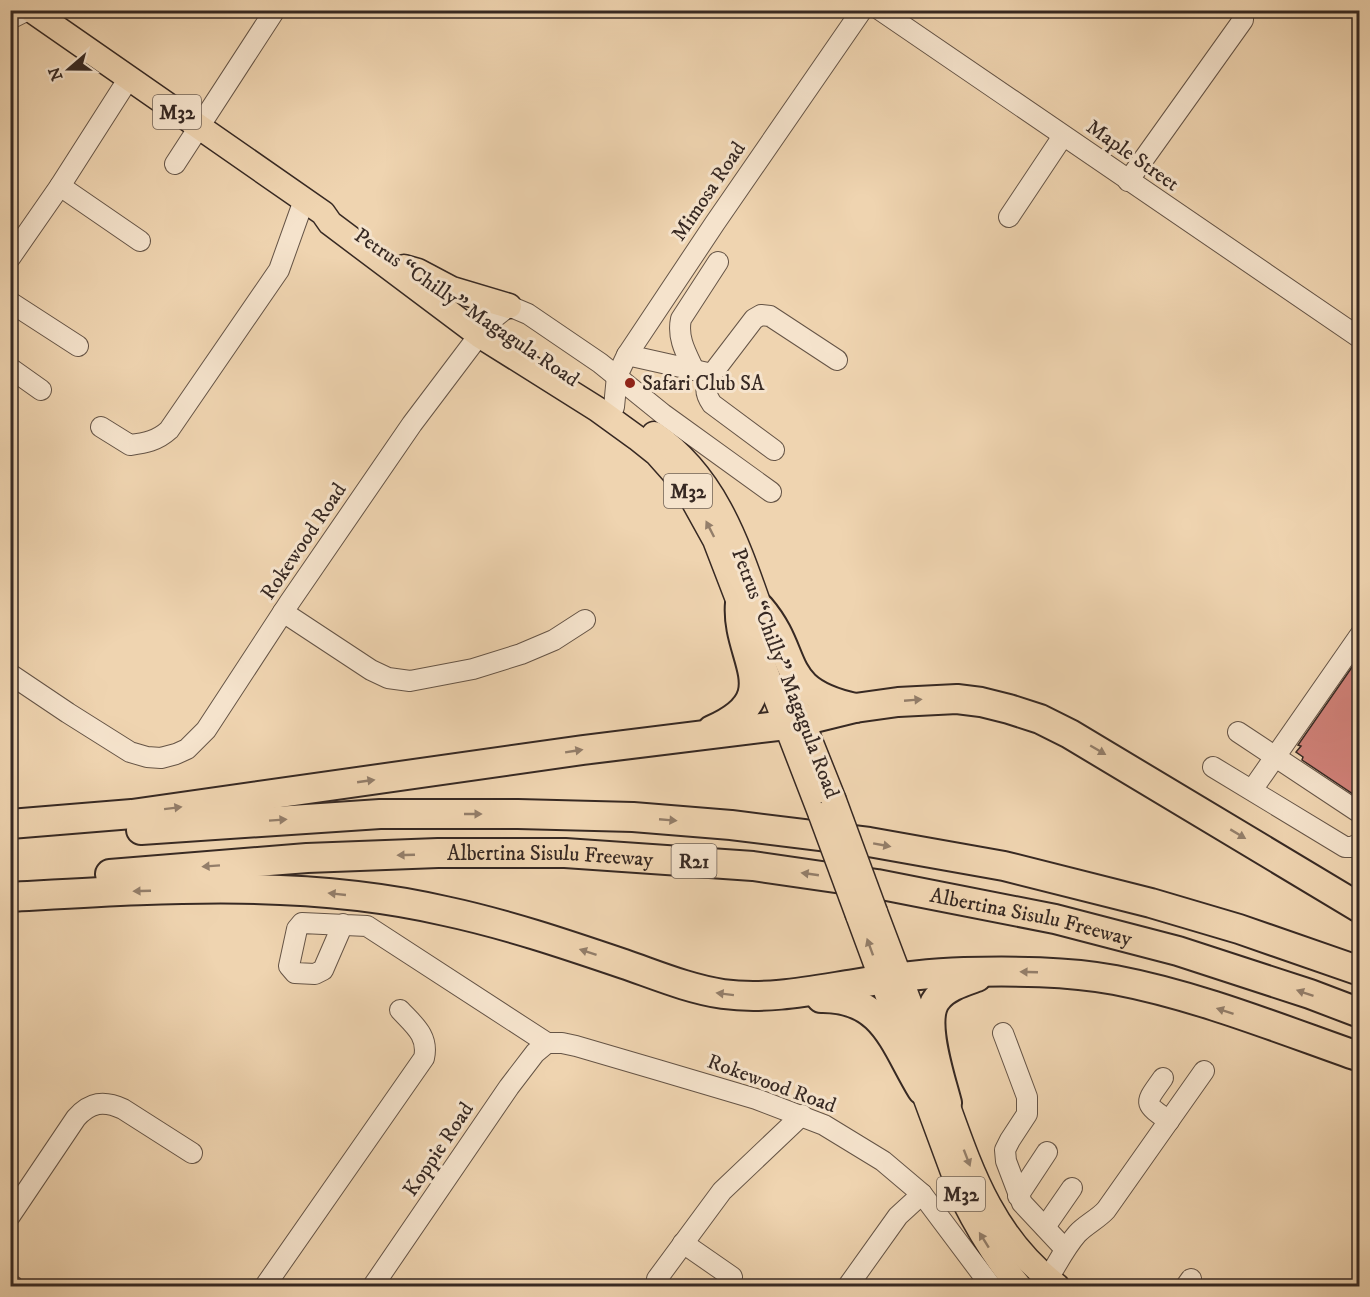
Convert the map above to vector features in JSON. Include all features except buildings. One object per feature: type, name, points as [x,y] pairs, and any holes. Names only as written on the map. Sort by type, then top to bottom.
[{"type":"highway","points":[[696,736],[734,719],[747,706],[753,693],[754,674],[739,613],[750,605],[769,619],[787,660],[804,686],[824,700],[855,708]]},
{"type":"highway","points":[[10,824],[132,814],[583,750],[794,724],[855,708],[898,702],[957,699],[1009,709],[1040,719],[1124,765],[1359,908]]},
{"type":"highway","name":"Albertina Sisulu Freeway","points":[[10,841],[380,814],[633,817],[731,825],[869,842],[1004,866],[1151,903],[1239,929],[1359,971]]},
{"type":"highway","name":"Albertina Sisulu Freeway","points":[[10,883],[307,858],[438,853],[566,853],[753,866],[877,884],[1055,919],[1178,951],[1310,994],[1359,1013]]},
{"type":"highway","points":[[10,897],[162,890],[250,889],[356,896],[416,904],[477,918],[535,934],[705,991],[753,996],[784,995],[891,979],[962,972],[1071,974],[1147,987],[1359,1057]]},
{"type":"highway","points":[[947,1103],[931,1031],[932,1007],[944,992],[987,973]]},
{"type":"highway","points":[[784,995],[799,998],[835,998],[860,1005],[871,1011],[886,1027],[922,1090]]},
{"type":"main road","name":"Petrus “Chilly” Magagula Road","points":[[29,10],[314,206],[334,215],[484,329],[614,407],[672,448],[694,469],[707,487],[735,538],[750,605],[794,724],[891,979],[947,1103],[971,1168],[997,1222],[1049,1284]]},
{"type":"main road","name":"Petrus “Chilly” Magagula Road","points":[[314,206],[330,223],[484,329],[657,454],[689,493],[702,514],[750,605]]},
{"type":"main road","points":[[404,267],[418,271],[452,290],[509,306]]},
{"type":"main road","name":"Petrus “Chilly” Magagula Road","points":[[891,979],[922,1090],[963,1199],[979,1232],[999,1264],[1019,1287]]},
{"type":"street","points":[[10,19],[29,10]]},
{"type":"street","points":[[175,164],[275,10]]},
{"type":"street","name":"Mimosa Road","points":[[614,407],[617,376],[627,355],[862,10]]},
{"type":"street","name":"Maple Street","points":[[880,10],[1359,338]]},
{"type":"street","points":[[1128,181],[1247,14]]},
{"type":"street","points":[[10,258],[60,186],[129,78]]},
{"type":"street","points":[[1010,217],[1063,136]]},
{"type":"street","points":[[60,186],[140,241]]},
{"type":"street","points":[[101,427],[130,445],[162,437],[169,430],[279,270],[314,206]]},
{"type":"street","points":[[718,262],[681,320],[679,330],[681,342],[703,372],[706,396],[712,404],[774,450]]},
{"type":"street","points":[[10,302],[78,346]]},
{"type":"street","points":[[509,306],[528,314],[617,376],[663,414],[771,492]]},
{"type":"street","name":"Rokewood Road","points":[[10,674],[130,752],[161,758],[187,749],[206,730],[283,612],[412,423],[484,329],[509,306]]},
{"type":"street","points":[[703,372],[754,319],[761,315],[770,316],[837,360]]},
{"type":"street","points":[[627,355],[703,372]]},
{"type":"street","points":[[10,368],[41,390]]},
{"type":"street","points":[[283,612],[371,670],[388,678],[403,680],[473,669],[521,654],[554,640],[585,620]]},
{"type":"street","points":[[1252,790],[1359,635]]},
{"type":"street","points":[[1238,732],[1359,813]]},
{"type":"street","points":[[1213,767],[1345,847],[1353,847],[1359,843]]},
{"type":"street","points":[[343,924],[368,926],[547,1043]]},
{"type":"street","points":[[266,1287],[424,1058],[426,1049],[422,1034],[400,1010]]},
{"type":"street","points":[[1003,1033],[1027,1097],[1028,1107],[1027,1114],[1005,1150],[1006,1161],[1018,1196],[1065,1248]]},
{"type":"street","name":"Rokewood Road","points":[[547,1043],[562,1043],[586,1049],[756,1099],[802,1116],[843,1136],[883,1161],[922,1194],[991,1287]]},
{"type":"street","name":"Koppie Road","points":[[373,1287],[509,1087],[535,1053],[547,1043]]},
{"type":"street","points":[[1049,1284],[1065,1248],[1079,1232],[1097,1220],[1106,1210],[1204,1071]]},
{"type":"street","points":[[1163,1078],[1148,1103],[1150,1108],[1169,1121]]},
{"type":"street","points":[[10,1216],[76,1118],[96,1103],[112,1104],[123,1109],[192,1154]]},
{"type":"street","points":[[656,1287],[657,1279],[722,1191],[802,1116]]},
{"type":"street","points":[[1018,1196],[1047,1152]]},
{"type":"street","points":[[1045,1227],[1072,1188]]},
{"type":"street","points":[[848,1287],[897,1216],[922,1194]]},
{"type":"street","points":[[683,1244],[732,1277]]},
{"type":"place","name":"Safari Club SA","points":[[630,383]]}]
